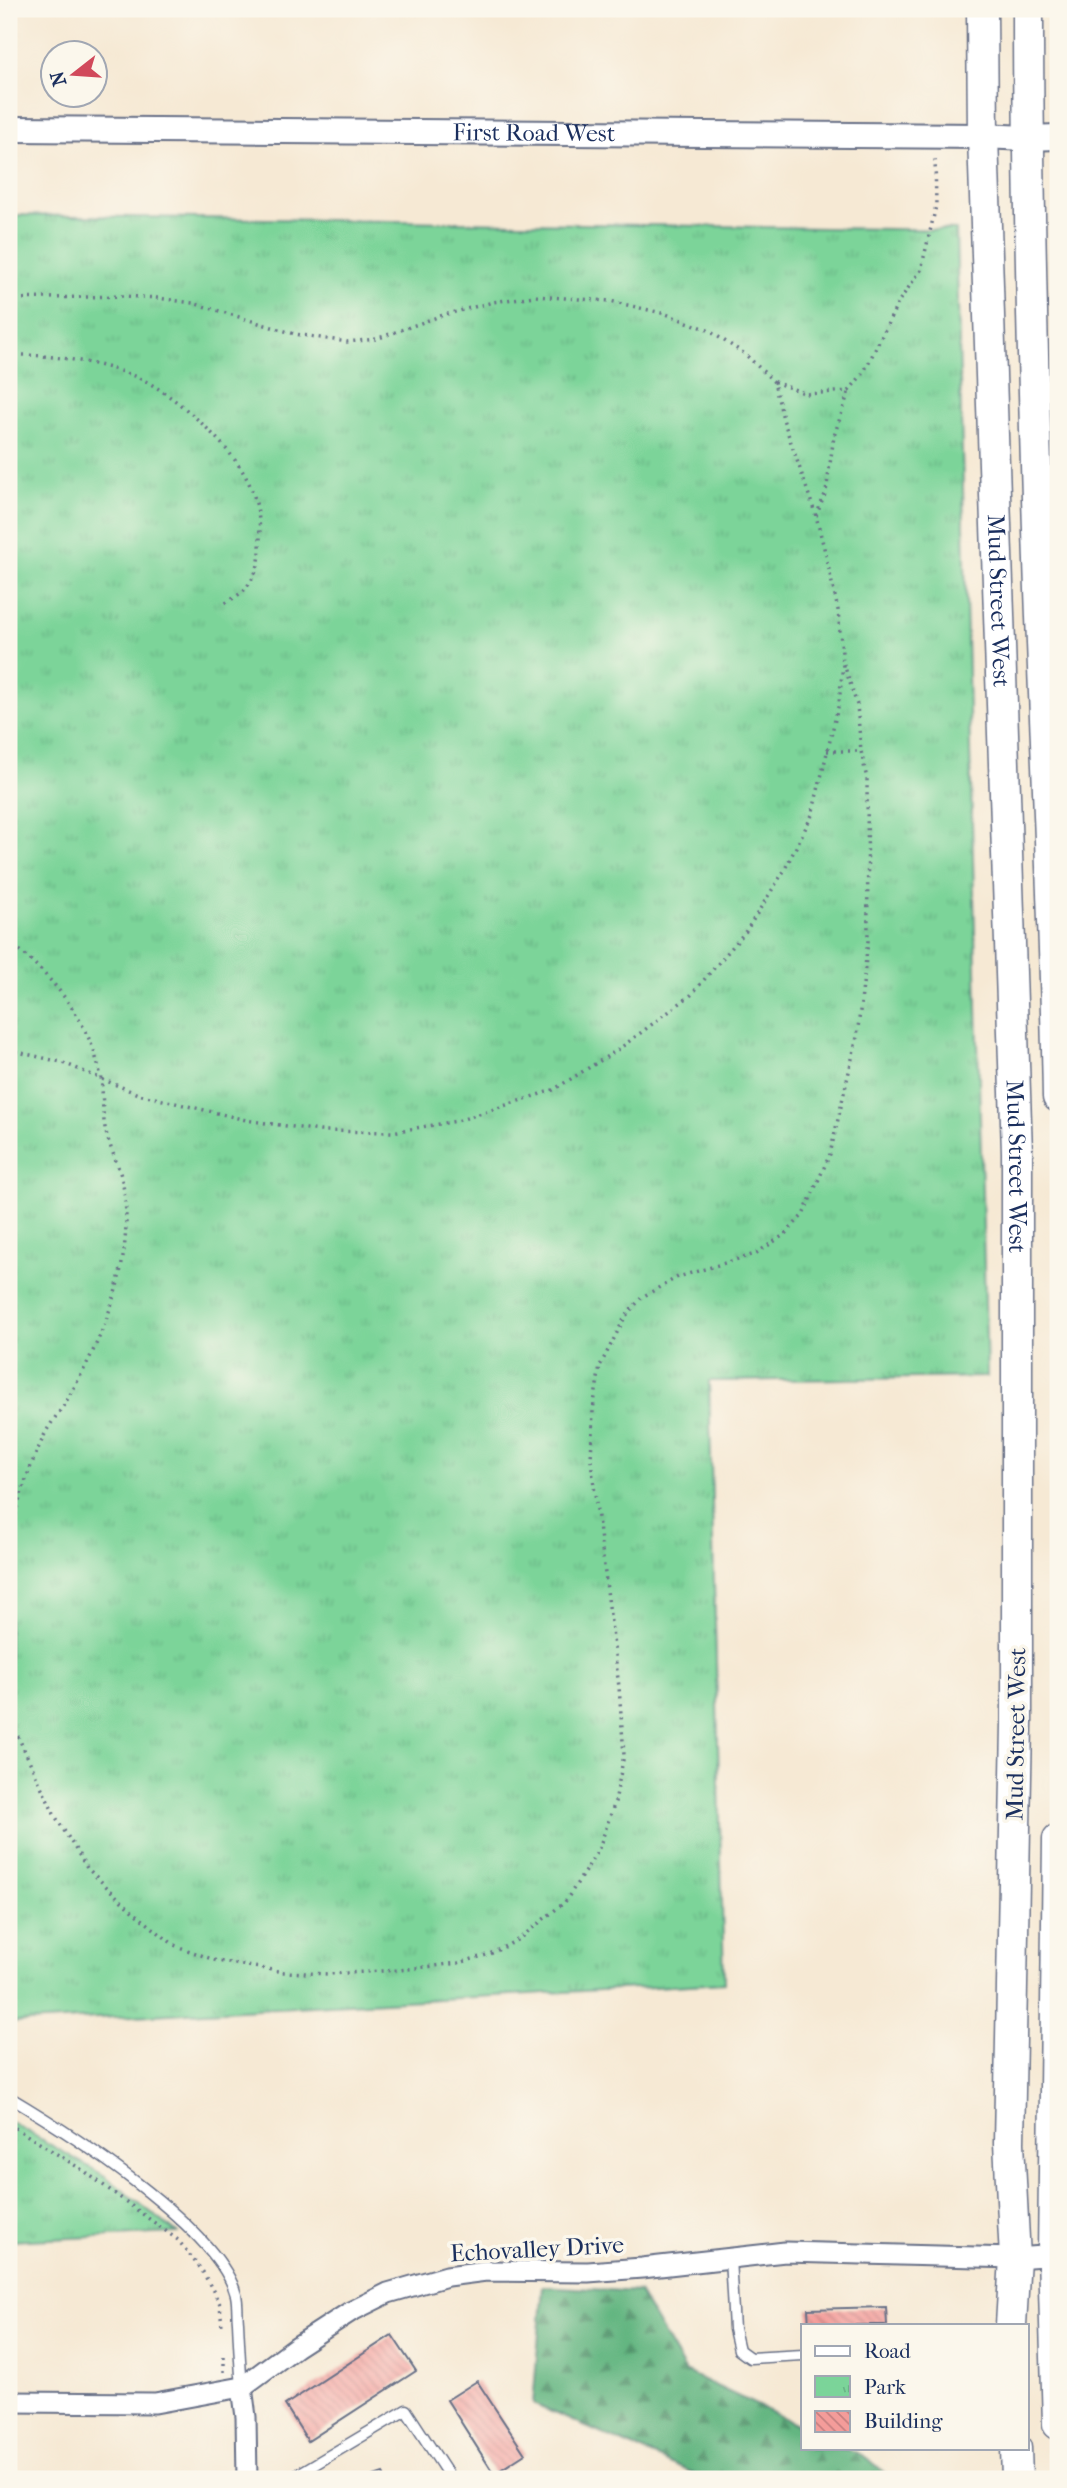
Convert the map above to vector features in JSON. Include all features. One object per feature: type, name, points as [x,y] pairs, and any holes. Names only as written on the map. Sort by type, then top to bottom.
[{"type":"main road","name":"Mud Street West","points":[[982,9],[983,136],[1017,1152],[1017,1724],[1009,2143],[1015,2258],[1011,2324]]},
{"type":"main road","name":"Mud Street West","points":[[1028,9],[1028,138],[1038,536],[1056,967],[1058,1097]]},
{"type":"main road","name":"Mud Street West","points":[[1058,1839],[1058,2424]]},
{"type":"main road","points":[[1016,2450],[1017,2479]]},
{"type":"street","name":"First Road West","points":[[9,129],[1058,137]]},
{"type":"street","name":"Echovalley Drive","points":[[9,2402],[155,2403],[233,2389],[350,2312],[388,2293],[447,2276],[486,2271],[588,2272],[785,2252],[1015,2258],[1056,2255]]},
{"type":"street","points":[[233,2389],[246,2417],[247,2479]]},
{"type":"lane","points":[[9,2097],[61,2128],[150,2194],[188,2227],[214,2256],[229,2278],[236,2296],[233,2389]]},
{"type":"lane","points":[[730,2257],[734,2329],[739,2350],[750,2358],[801,2356]]},
{"type":"lane","points":[[290,2479],[407,2410],[451,2479]]},
{"type":"path","points":[[816,516],[826,492],[834,436],[849,391],[864,372],[899,301],[921,271],[936,206],[934,136]]},
{"type":"path","points":[[9,299],[123,296],[170,300],[193,303],[295,334],[347,342],[376,339],[440,316],[520,298],[534,296],[610,301],[666,314],[706,329],[745,354],[774,382],[807,394],[849,391]]},
{"type":"path","points":[[9,355],[41,354],[138,378],[162,391],[215,438],[239,465],[251,487],[260,520],[261,563],[245,590],[224,604]]},
{"type":"path","points":[[9,1050],[61,1062],[138,1094],[233,1117],[320,1131],[392,1132],[457,1121],[553,1090],[619,1049],[691,995],[746,930],[784,871],[813,815],[839,703],[843,660],[838,610],[816,516],[783,419],[774,382]]},
{"type":"path","points":[[9,1717],[54,1814],[87,1868],[131,1910],[174,1945],[217,1961],[284,1972],[329,1974],[459,1963],[490,1954],[519,1939],[565,1902],[598,1852],[615,1802],[624,1755],[619,1687],[591,1461],[593,1410],[600,1366],[625,1317],[642,1297],[678,1277],[755,1254],[784,1236],[803,1215],[830,1154],[857,1037],[868,942],[867,779],[861,751],[857,705],[843,660]]},
{"type":"path","points":[[827,751],[861,751]]},
{"type":"path","points":[[9,941],[40,967],[74,1007],[101,1079],[104,1123],[121,1177],[126,1208],[124,1249],[118,1284],[93,1349],[71,1393],[44,1436],[24,1483],[11,1532],[9,1554]]},
{"type":"path","points":[[9,2124],[85,2171],[178,2240],[203,2272],[220,2304],[223,2331]]},
{"type":"path","points":[[224,2345],[233,2389]]},
{"type":"green space","points":[[9,215],[956,230],[987,1377],[709,1381],[724,1983],[9,2023]]},
{"type":"green space","points":[[9,2121],[105,2176],[177,2233],[9,2241]]},
{"type":"green space","points":[[543,2286],[639,2292],[686,2372],[801,2426],[801,2450],[851,2451],[870,2460],[890,2479],[707,2479],[533,2404]]},
{"type":"building","points":[[886,2307],[887,2324],[809,2324],[808,2309]]},
{"type":"building","points":[[392,2335],[416,2371],[308,2441],[285,2405]]},
{"type":"building","points":[[477,2381],[525,2454],[494,2474],[447,2400]]},
{"type":"building","points":[[383,2473],[385,2479],[365,2479]]}]
